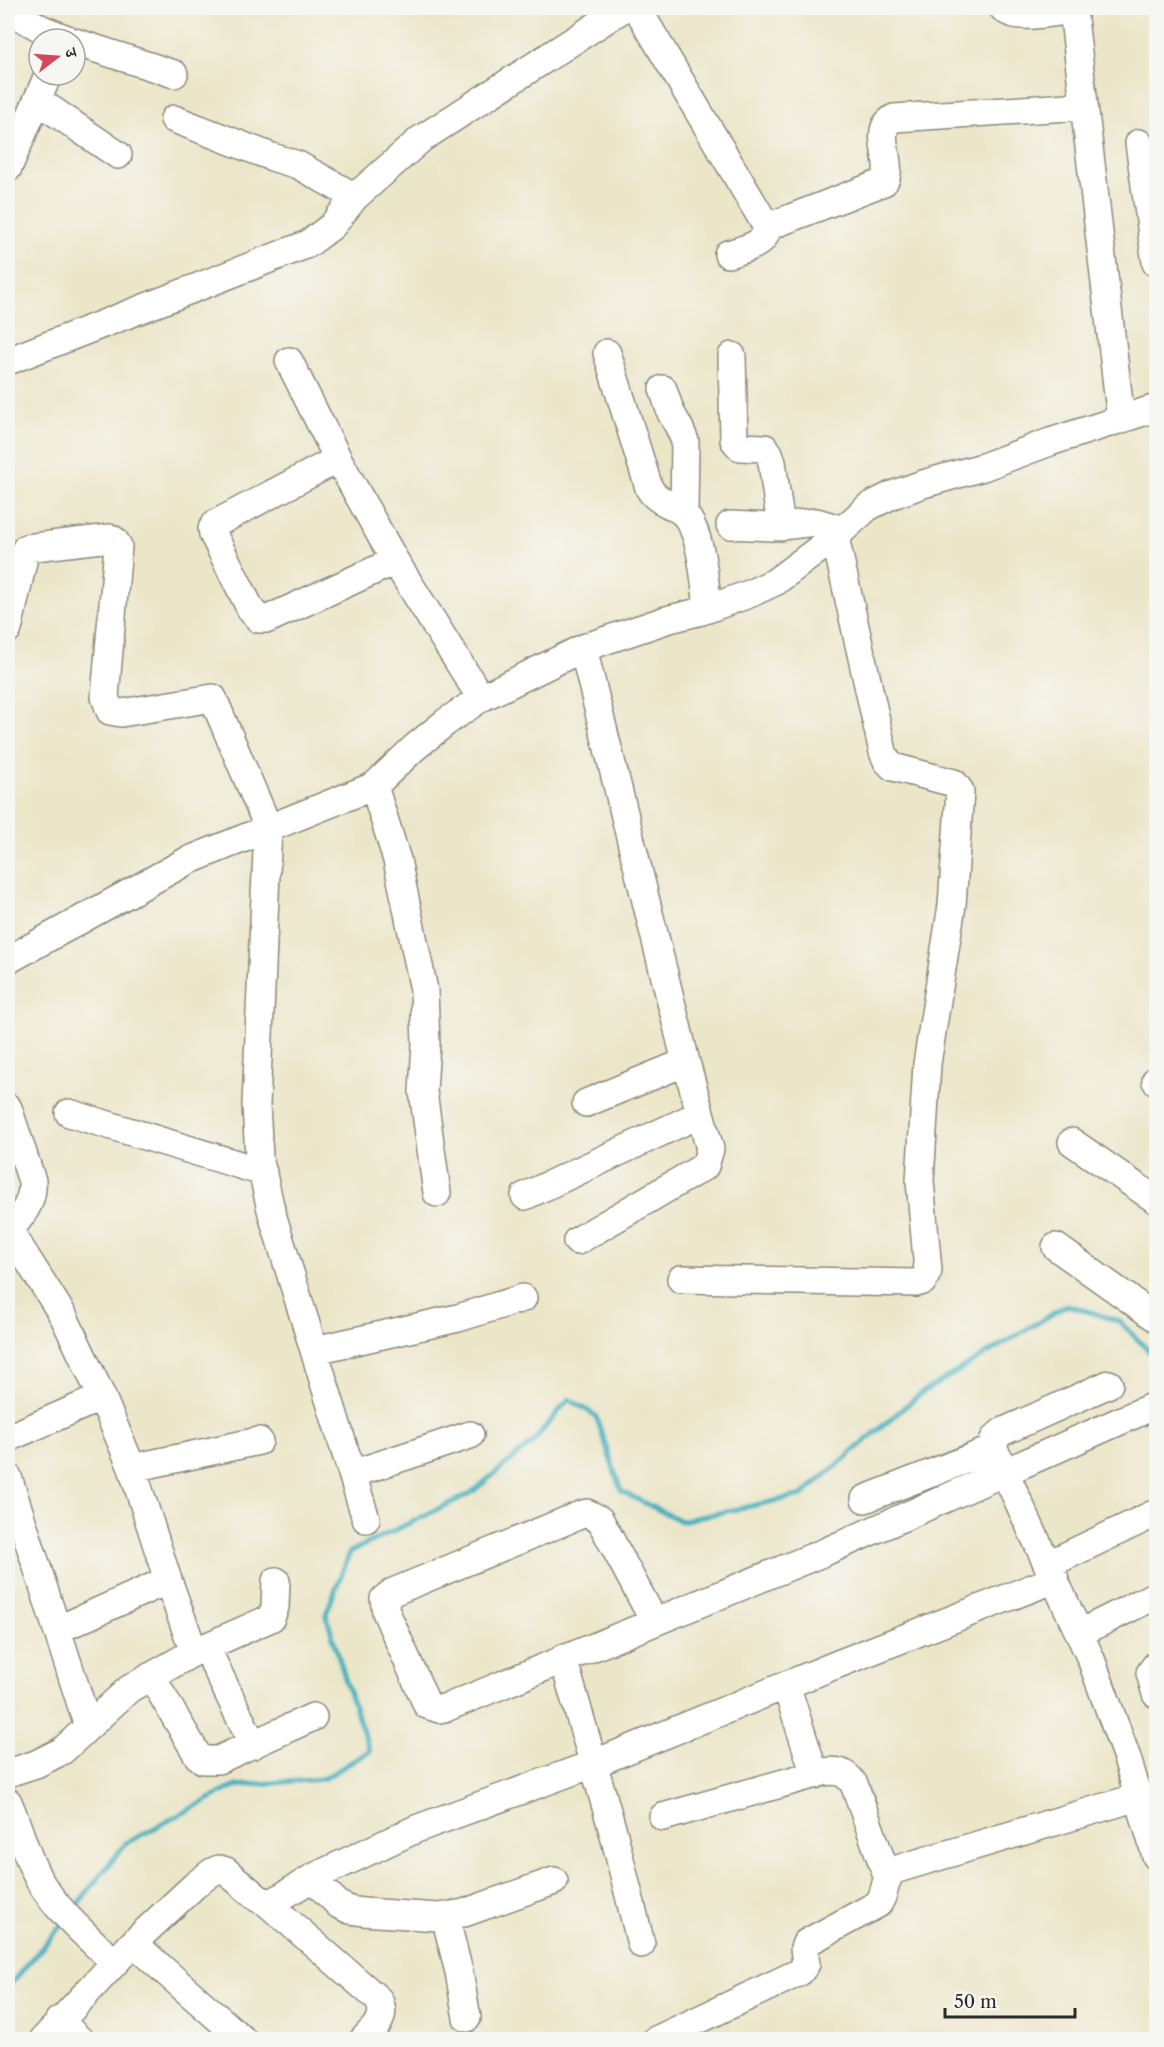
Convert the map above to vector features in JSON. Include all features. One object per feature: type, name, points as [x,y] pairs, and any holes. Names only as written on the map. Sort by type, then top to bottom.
[{"type":"street","points":[[8,361],[308,244],[332,226],[355,197],[422,139],[624,8]]},
{"type":"street","points":[[637,8],[766,227],[766,233],[757,244],[728,254]]},
{"type":"street","points":[[1003,8],[1020,16],[1073,9],[1121,420]]},
{"type":"street","points":[[8,10],[38,27]]},
{"type":"street","points":[[87,46],[174,74]]},
{"type":"street","points":[[8,168],[42,87]]},
{"type":"street","points":[[37,99],[118,155]]},
{"type":"street","points":[[766,227],[884,182],[887,172],[883,133],[887,122],[894,118],[1084,106]]},
{"type":"street","points":[[174,119],[298,165],[355,197]]},
{"type":"street","points":[[1139,143],[1156,263]]},
{"type":"street","points":[[607,353],[649,488],[658,499],[684,513]]},
{"type":"street","points":[[732,356],[734,440],[740,447],[765,448],[769,453],[781,527]]},
{"type":"street","points":[[289,361],[338,459],[395,561],[481,698]]},
{"type":"street","points":[[663,389],[670,413],[685,441],[684,513],[701,552],[708,609]]},
{"type":"street","points":[[8,960],[187,861],[374,786],[446,722],[481,698],[583,648],[666,620],[708,609],[775,582],[839,533],[868,507],[892,495],[983,467],[1050,442],[1156,408]]},
{"type":"street","points":[[338,459],[215,524],[212,529],[251,610],[259,619],[267,619],[395,561]]},
{"type":"street","points":[[730,525],[781,527],[816,522],[839,533]]},
{"type":"street","points":[[681,1279],[916,1283],[923,1281],[928,1271],[920,1180],[927,1065],[952,905],[960,791],[954,783],[893,767],[887,761],[883,752],[839,533]]},
{"type":"street","points":[[8,629],[26,548],[110,538],[114,540],[118,546],[105,697],[107,708],[110,711],[121,713],[213,698],[268,827],[256,1105],[260,1157],[272,1214],[366,1519]]},
{"type":"street","points":[[577,1241],[705,1166],[710,1149],[686,1062],[583,648]]},
{"type":"street","points":[[374,786],[397,860],[424,990],[426,1044],[423,1091],[437,1193]]},
{"type":"street","points":[[586,1103],[686,1062]]},
{"type":"street","points":[[8,1108],[33,1190],[27,1207],[8,1231],[64,1317],[132,1468],[168,1580],[200,1649],[253,1745]]},
{"type":"street","points":[[69,1113],[263,1172]]},
{"type":"street","points":[[525,1196],[700,1114]]},
{"type":"street","points":[[1072,1142],[1156,1200]]},
{"type":"street","points":[[1056,1247],[1156,1318]]},
{"type":"street","points":[[315,1350],[458,1318],[523,1298]]},
{"type":"street","points":[[1109,1384],[1002,1432],[994,1439],[998,1462],[1052,1571],[1101,1683],[1156,1856]]},
{"type":"street","points":[[8,1438],[102,1397]]},
{"type":"street","points":[[865,1499],[998,1462],[1155,1406]]},
{"type":"street","points":[[352,1474],[470,1435]]},
{"type":"street","points":[[132,1468],[259,1441]]},
{"type":"street","points":[[654,1621],[600,1520],[588,1513],[404,1587],[384,1599],[386,1612],[427,1705],[439,1709],[448,1707],[827,1551],[998,1462]]},
{"type":"street","points":[[8,1477],[88,1726]]},
{"type":"street","points":[[266,1902],[279,1899],[312,1878],[416,1829],[593,1764],[786,1685],[1052,1571],[1156,1513]]},
{"type":"street","points":[[57,1630],[168,1580]]},
{"type":"street","points":[[8,1773],[36,1764],[62,1751],[129,1689],[200,1649],[271,1618],[275,1607],[276,1581]]},
{"type":"street","points":[[1080,1633],[1156,1595]]},
{"type":"street","points":[[563,1658],[614,1835],[641,1944]]},
{"type":"street","points":[[1156,1665],[1150,1673],[1156,1694]]},
{"type":"street","points":[[151,1677],[203,1760],[218,1760],[313,1717]]},
{"type":"street","points":[[786,1685],[814,1775]]},
{"type":"street","points":[[656,2040],[800,1972],[806,1966],[804,1948],[806,1943],[878,1904],[884,1896],[887,1876],[854,1784],[848,1776],[838,1771],[814,1775],[663,1817]]},
{"type":"street","points":[[887,1876],[899,1868],[1138,1797]]},
{"type":"street","points":[[8,1802],[38,1878],[50,1896],[85,1935],[114,1962]]},
{"type":"street","points":[[80,2040],[51,2030],[133,1943],[194,1886],[219,1869],[226,1871],[266,1902],[379,2000],[382,2018],[363,2040]]},
{"type":"street","points":[[312,1878],[339,1905],[350,1910],[445,1916],[471,1910],[554,1881]]},
{"type":"street","points":[[445,1916],[459,1972],[467,2018]]},
{"type":"street","points":[[133,1943],[243,2040]]},
{"type":"waterway","points":[[73,1910],[126,1843],[234,1786],[323,1779],[370,1751],[350,1695],[326,1614],[350,1552],[471,1493],[532,1443],[569,1399],[596,1416],[621,1491],[681,1521],[802,1495],[920,1394],[1067,1305],[1119,1321],[1156,1358]]},
{"type":"waterway","points":[[8,1987],[64,1922]]}]
